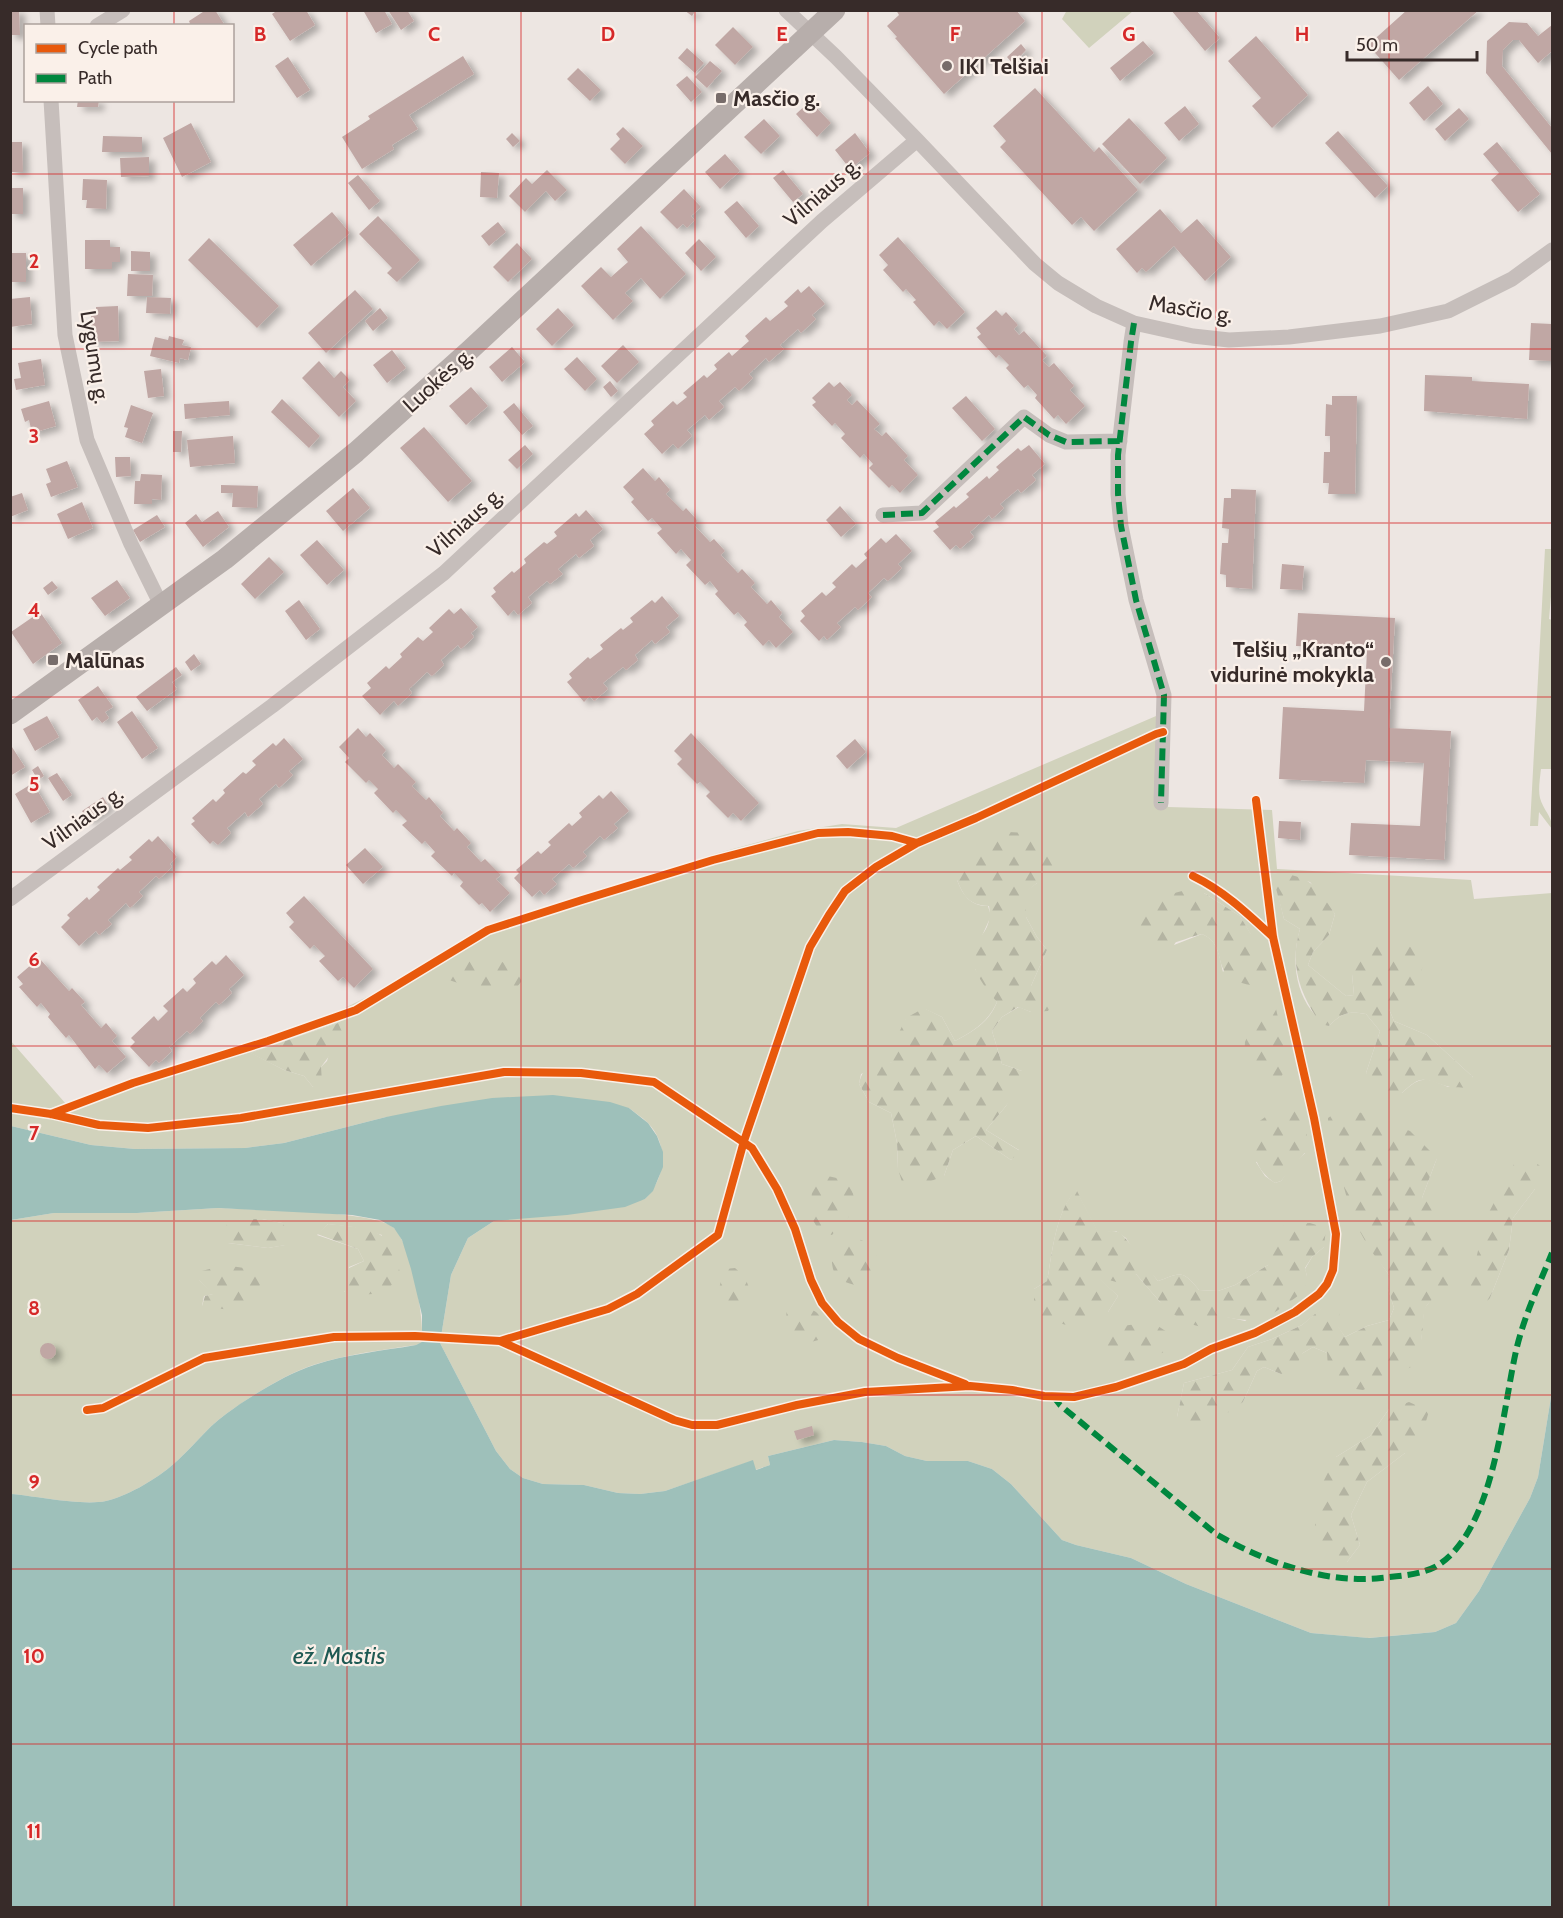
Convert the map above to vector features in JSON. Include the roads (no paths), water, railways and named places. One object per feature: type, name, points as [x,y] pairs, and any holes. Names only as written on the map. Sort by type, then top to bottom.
[{"type":"main road","name":"Luokės g.","points":[[10,714],[253,537],[403,412],[835,10]]},
{"type":"street","points":[[100,24],[123,10]]},
{"type":"street","name":"Masčio g.","points":[[786,10],[917,140],[1006,234],[1058,283],[1096,306],[1134,323],[1193,336],[1228,340],[1289,337],[1380,326],[1448,311],[1512,279],[1552,250]]},
{"type":"street","name":"Lygumų g.","points":[[51,102],[65,335],[87,441],[130,544],[161,605]]},
{"type":"street","name":"Vilniaus g.","points":[[10,899],[272,706],[444,573],[822,221],[917,140]]},
{"type":"street","points":[[1134,323],[1119,441],[1118,494],[1121,526],[1136,600],[1164,695],[1161,803]]},
{"type":"street","points":[[883,515],[922,513],[1024,417],[1049,435],[1066,442],[1119,441]]},
{"type":"water","name":"ež. Mastis","points":[[553,1095],[610,1102],[629,1108],[648,1123],[657,1136],[663,1152],[663,1167],[653,1191],[645,1199],[625,1207],[494,1221],[468,1238],[451,1275],[440,1343],[496,1451],[510,1469],[523,1478],[543,1484],[584,1485],[618,1493],[640,1494],[665,1491],[753,1460],[756,1470],[770,1465],[768,1456],[834,1440],[862,1442],[886,1446],[905,1456],[927,1461],[968,1461],[992,1469],[1011,1484],[1062,1540],[1131,1558],[1186,1584],[1311,1633],[1369,1638],[1435,1632],[1456,1623],[1479,1591],[1530,1498],[1538,1477],[1552,1391],[1552,1907],[11,1907],[11,1494],[85,1502],[106,1501],[122,1496],[163,1472],[218,1420],[280,1380],[326,1361],[422,1342],[422,1315],[402,1240],[394,1228],[380,1220],[352,1215],[218,1208],[137,1213],[54,1213],[11,1220],[11,1126],[91,1145],[135,1149],[245,1148],[284,1143],[386,1117],[441,1106],[492,1098]]},
{"type":"place","name":"IKI Telšiai","points":[[947,66]]},
{"type":"place","name":"Masčio g.","points":[[721,98]]},
{"type":"place","name":"Malūnas","points":[[53,660]]},
{"type":"place","name":"Telšių „Kranto“ vidurinė mokykla","points":[[1386,662]]}]
